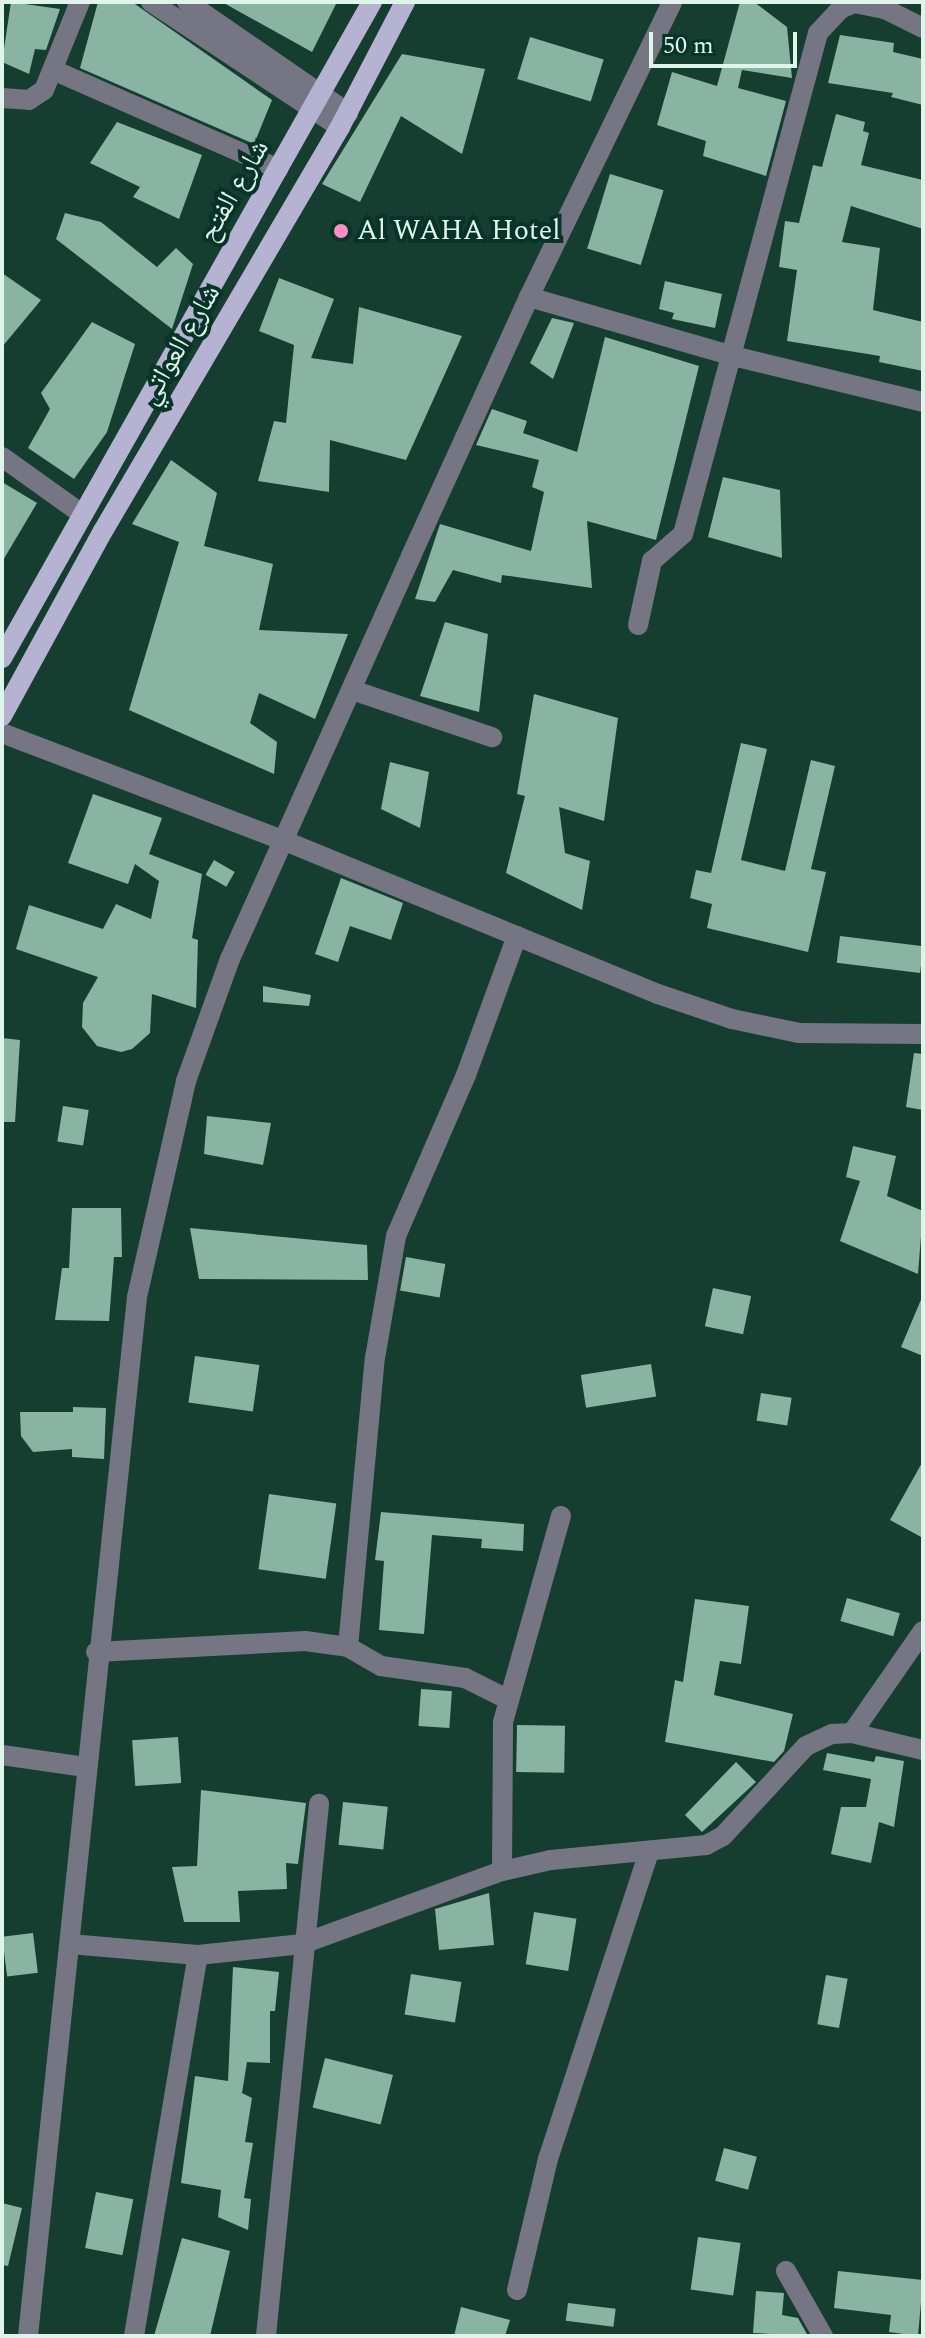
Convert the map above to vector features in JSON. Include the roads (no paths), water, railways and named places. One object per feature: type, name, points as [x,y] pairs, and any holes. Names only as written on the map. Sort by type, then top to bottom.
[{"type":"main road","name":"شارع الفتح","points":[[2,658],[372,2]]},
{"type":"main road","name":"شارع العواتي","points":[[2,716],[103,531],[344,120],[405,2]]},
{"type":"street","points":[[2,98],[38,97],[53,70],[80,2]]},
{"type":"street","points":[[151,2],[344,120]]},
{"type":"street","points":[[187,2],[317,102]]},
{"type":"street","points":[[28,2336],[70,1944],[96,1652],[137,1297],[157,1190],[186,1081],[230,959],[529,297],[672,2]]},
{"type":"street","points":[[638,625],[652,561],[683,534],[824,10],[854,3],[870,4],[923,28]]},
{"type":"street","points":[[53,70],[278,169]]},
{"type":"street","points":[[529,297],[733,356],[923,402]]},
{"type":"street","points":[[2,457],[82,514]]},
{"type":"street","points":[[352,690],[492,737]]},
{"type":"street","points":[[2,733],[285,841],[517,936],[732,1019],[799,1033],[923,1034]]},
{"type":"street","points":[[348,1647],[375,1358],[396,1236],[466,1075],[517,936]]},
{"type":"street","points":[[502,1871],[507,1699],[561,1516]]},
{"type":"street","points":[[852,1733],[923,1631]]},
{"type":"street","points":[[96,1652],[276,1640],[348,1647],[381,1666],[465,1678],[507,1699]]},
{"type":"street","points":[[70,1944],[198,1955],[302,1944],[502,1871],[551,1860],[648,1854],[706,1845],[723,1836],[806,1746],[832,1734],[852,1733],[923,1750]]},
{"type":"street","points":[[2,1755],[85,1767]]},
{"type":"street","points":[[266,2336],[302,1944],[319,1804]]},
{"type":"street","points":[[517,2290],[552,2146],[648,1854]]},
{"type":"street","points":[[134,2336],[198,1955]]},
{"type":"street","points":[[786,2271],[823,2336]]},
{"type":"place","name":"Al WAHA Hotel","points":[[341,231]]}]
